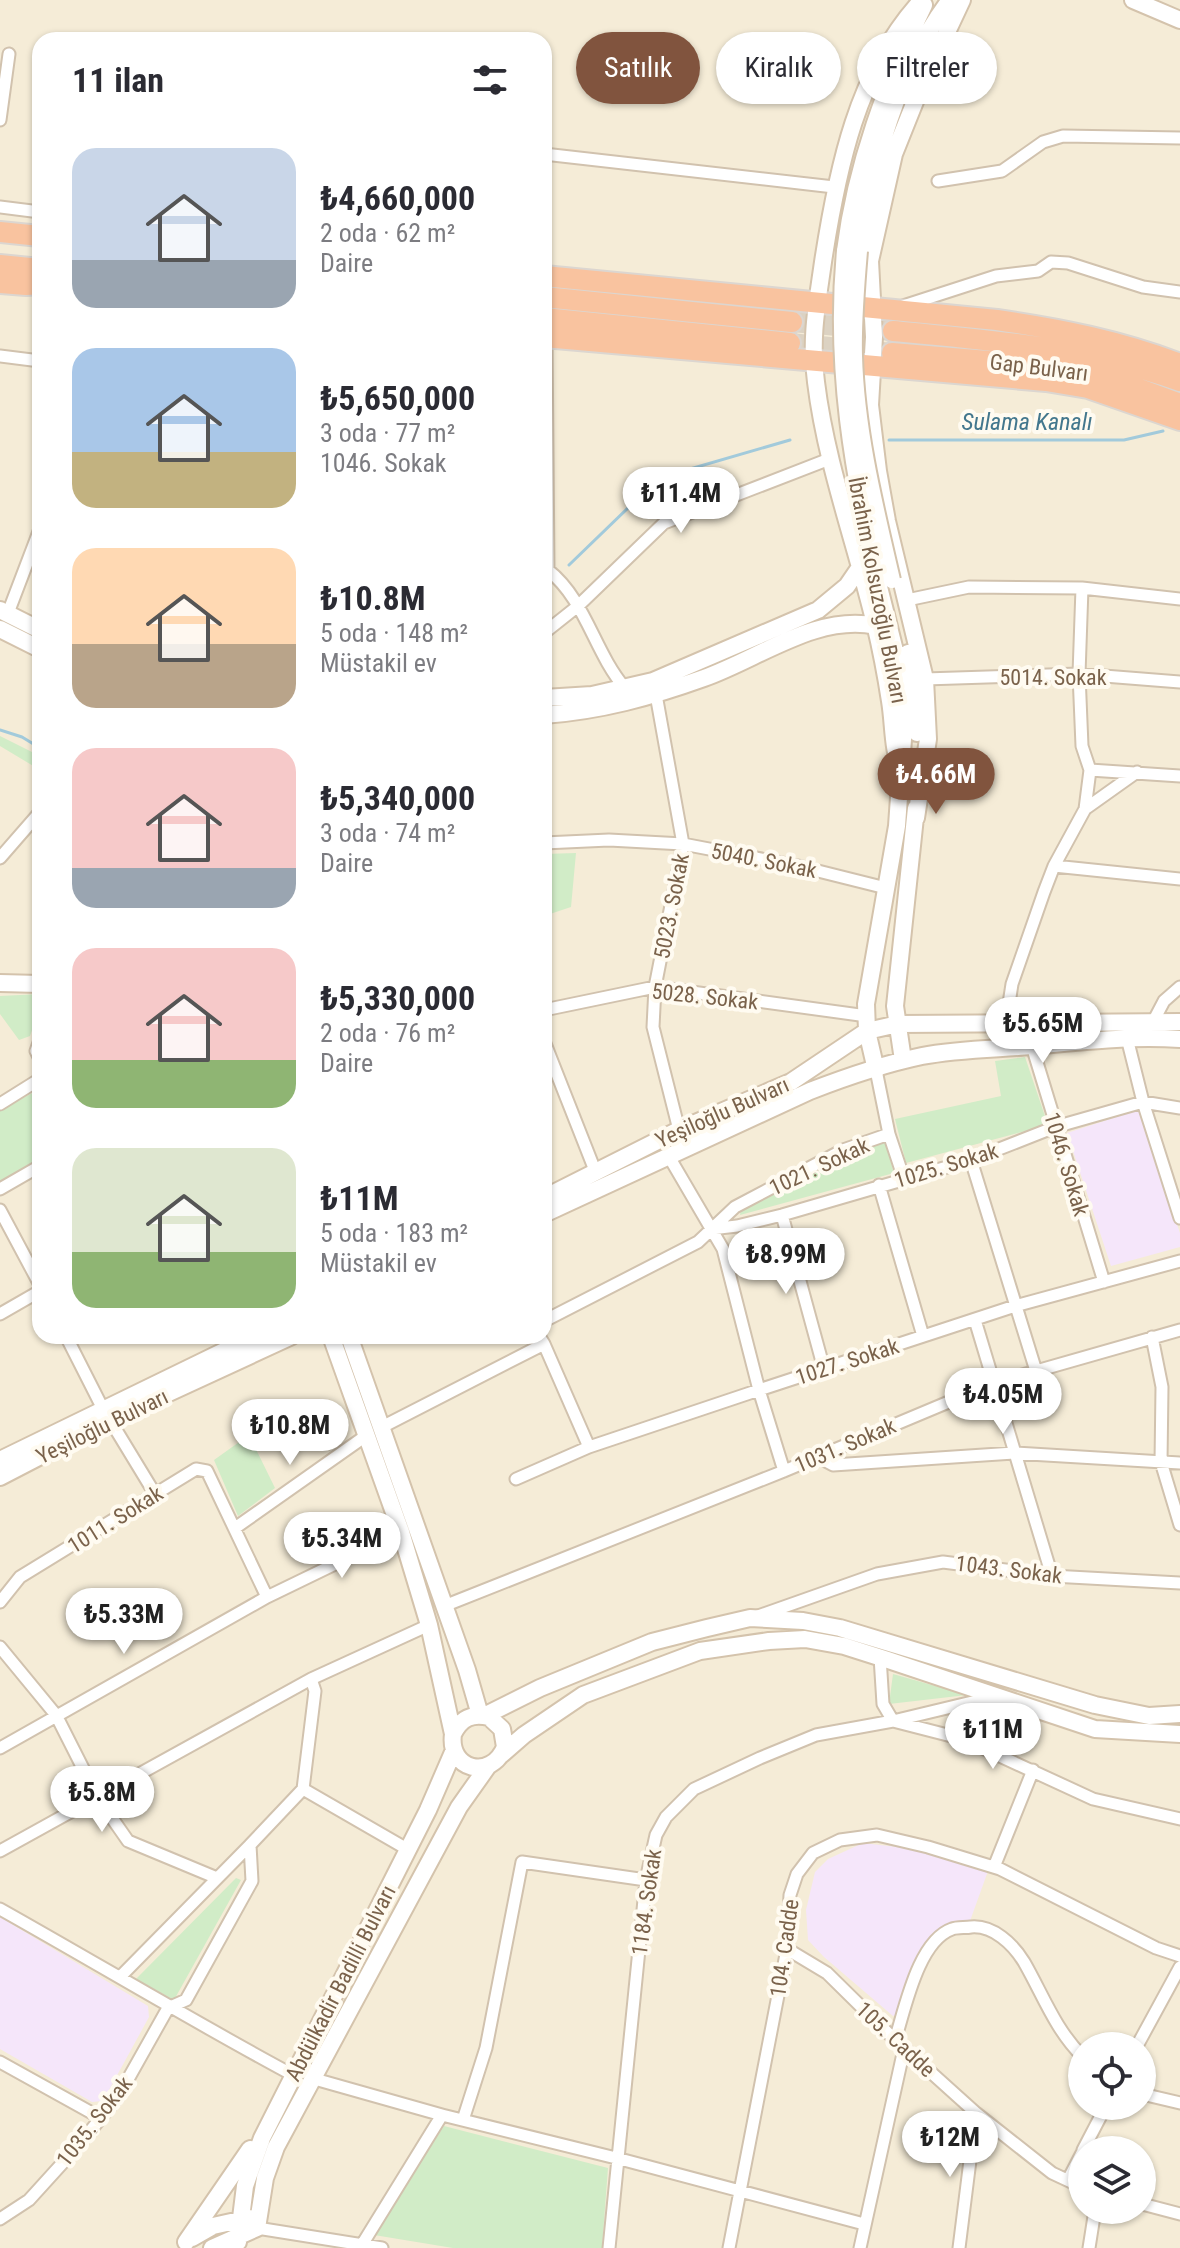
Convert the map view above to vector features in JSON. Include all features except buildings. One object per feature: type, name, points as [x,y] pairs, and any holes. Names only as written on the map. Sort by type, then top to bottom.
[{"type":"highway","points":[[0,232],[32,235]]},
{"type":"highway","points":[[2,277],[32,271]]},
{"type":"highway","points":[[2,277],[32,285]]},
{"type":"highway","points":[[552,277],[872,307],[893,320],[997,320],[1063,330],[1123,344],[1180,364]]},
{"type":"highway","points":[[552,298],[792,322]]},
{"type":"highway","name":"Gap Bulvarı","points":[[893,320],[1098,356],[1180,381]]},
{"type":"highway","points":[[552,331],[790,343]]},
{"type":"highway","points":[[552,332],[814,362],[1046,381],[1101,392],[1180,420]]},
{"type":"highway","name":"Gap Bulvarı","points":[[892,353],[1035,365],[1101,375],[1180,404]]},
{"type":"main road","points":[[902,772],[896,759],[891,703],[876,626],[816,385],[812,332],[834,187],[871,77],[899,25],[924,0]]},
{"type":"main road","points":[[852,251],[851,206],[868,143],[894,67],[924,0]]},
{"type":"main road","points":[[852,251],[888,125],[911,67],[950,0]]},
{"type":"main road","points":[[916,818],[928,739],[925,679],[878,471],[870,405],[874,337],[870,261],[894,154],[962,0]]},
{"type":"main road","points":[[1133,0],[1180,20]]},
{"type":"main road","name":"İbrahim Kolsuzoğlu Bulvarı","points":[[852,251],[841,291],[842,379],[854,469],[912,668],[917,726],[916,818],[895,1006],[903,1060]]},
{"type":"main road","points":[[552,714],[599,709],[655,688],[818,610],[847,586],[860,567]]},
{"type":"main road","name":"İbrahim Kolsuzoğlu Bulvarı","points":[[876,1070],[866,1004],[897,826],[904,725],[886,584]]},
{"type":"main road","points":[[4,611],[32,626]]},
{"type":"main road","points":[[552,698],[625,688],[655,688],[708,677],[825,626],[859,622],[876,626]]},
{"type":"main road","points":[[0,629],[32,645]]},
{"type":"main road","points":[[0,983],[32,984]]},
{"type":"main road","name":"Yeşiloğlu Bulvarı","points":[[552,1194],[679,1130],[791,1082],[867,1024],[1180,1022]]},
{"type":"main road","name":"Yeşiloğlu Bulvarı","points":[[552,1210],[810,1091],[903,1060],[964,1051],[1127,1038],[1180,1039]]},
{"type":"main road","name":"Yeşiloğlu Bulvarı","points":[[0,1477],[107,1414],[240,1344]]},
{"type":"main road","name":"Yeşiloğlu Bulvarı","points":[[0,1460],[273,1344]]},
{"type":"main road","points":[[335,1344],[373,1431],[444,1606],[482,1715],[502,1729],[505,1737],[495,1761],[471,1767],[458,1758],[429,1625],[401,1532],[373,1431],[351,1344]]},
{"type":"main road","points":[[454,1742],[463,1720],[482,1715],[652,1642],[750,1618],[803,1621],[840,1628],[1095,1705],[1149,1716],[1180,1714]]},
{"type":"main road","name":"Abdülkadir Badilli Bulvarı","points":[[254,2248],[270,2162],[311,2078],[459,1807],[495,1761],[524,1735],[583,1695],[700,1651],[805,1639],[880,1657],[1095,1729],[1180,1734]]},
{"type":"main road","name":"Abdülkadir Badilli Bulvarı","points":[[238,2234],[252,2160],[407,1849],[454,1742]]},
{"type":"main road","points":[[183,2245],[226,2188],[280,2100]]},
{"type":"main road","points":[[212,2248],[257,2222]]},
{"type":"main road","points":[[183,2245],[213,2226],[238,2234]]},
{"type":"street","points":[[0,120],[9,54]]},
{"type":"street","points":[[938,181],[1002,171],[1043,142],[1063,136],[1180,138]]},
{"type":"street","points":[[552,155],[834,187]]},
{"type":"street","points":[[0,207],[32,211]]},
{"type":"street","points":[[893,320],[906,303],[996,276],[1038,271],[1051,262],[1068,263],[1143,287],[1180,292]]},
{"type":"street","points":[[0,356],[32,360]]},
{"type":"street","points":[[552,627],[578,606],[664,523],[832,458]]},
{"type":"street","points":[[4,611],[32,547]]},
{"type":"street","points":[[552,575],[564,583],[611,672],[625,688]]},
{"type":"street","points":[[907,600],[969,587],[1082,588],[1180,599]]},
{"type":"street","points":[[1006,1023],[1012,984],[1054,866],[1085,809],[1090,770],[1082,746],[1079,674],[1082,588]]},
{"type":"street","name":"5014. Sokak","points":[[925,679],[1079,674],[1180,682]]},
{"type":"street","name":"5023. Sokak","points":[[655,688],[683,844],[655,987],[653,1027],[679,1130]]},
{"type":"street","points":[[1090,770],[1180,776]]},
{"type":"street","points":[[1085,809],[1137,772]]},
{"type":"street","points":[[0,858],[32,821]]},
{"type":"street","name":"5040. Sokak","points":[[552,843],[609,840],[683,844],[798,866],[886,888]]},
{"type":"street","points":[[1054,866],[1180,879]]},
{"type":"street","name":"5028. Sokak","points":[[552,1008],[655,987],[867,1024]]},
{"type":"street","points":[[1154,1020],[1164,1001],[1180,987]]},
{"type":"street","points":[[1127,1038],[1143,1102],[1180,1218]]},
{"type":"street","name":"1046. Sokak","points":[[1032,1046],[1104,1282]]},
{"type":"street","points":[[552,1061],[596,1173]]},
{"type":"street","points":[[876,1070],[889,1134],[904,1179]]},
{"type":"street","points":[[0,1104],[32,1084]]},
{"type":"street","name":"1025. Sokak","points":[[711,1229],[782,1215],[971,1160],[1055,1127],[1143,1102],[1180,1108]]},
{"type":"street","name":"1021. Sokak","points":[[552,1317],[698,1242],[735,1207],[843,1150],[889,1134]]},
{"type":"street","points":[[668,1155],[723,1249],[759,1390],[784,1471]]},
{"type":"street","points":[[971,1160],[1036,1371]]},
{"type":"street","points":[[0,1189],[32,1171]]},
{"type":"street","points":[[879,1185],[923,1336]]},
{"type":"street","points":[[0,1210],[32,1272]]},
{"type":"street","points":[[782,1215],[824,1369]]},
{"type":"street","name":"1027. Sokak","points":[[516,1479],[589,1447],[923,1336],[1015,1306],[1180,1261]]},
{"type":"street","points":[[0,1314],[32,1293]]},
{"type":"street","points":[[975,1320],[1052,1576]]},
{"type":"street","name":"1031. Sokak","points":[[444,1606],[784,1471],[994,1383],[1180,1330]]},
{"type":"street","points":[[1152,1337],[1162,1387],[1161,1462],[1180,1525]]},
{"type":"street","points":[[70,1344],[107,1414],[155,1494]]},
{"type":"street","points":[[267,1597],[235,1528],[373,1431],[535,1344]]},
{"type":"street","points":[[544,1344],[589,1447]]},
{"type":"street","points":[[818,1457],[833,1465],[1014,1453],[1180,1463]]},
{"type":"street","name":"1011. Sokak","points":[[0,1602],[20,1577],[196,1469],[207,1471],[235,1528]]},
{"type":"street","points":[[0,1748],[267,1597],[401,1532]]},
{"type":"street","name":"1043. Sokak","points":[[750,1618],[877,1574],[943,1562],[1052,1576],[1180,1583]]},
{"type":"street","points":[[0,1851],[311,1679],[429,1625]]},
{"type":"street","points":[[0,1647],[56,1715],[98,1798],[128,1841],[217,1878]]},
{"type":"street","points":[[880,1657],[883,1704],[893,1721],[963,1739],[1093,1799],[1180,1819]]},
{"type":"street","points":[[120,1977],[303,1789],[315,1691],[311,1679]]},
{"type":"street","name":"1184. Sokak","points":[[609,2248],[646,1880],[656,1835],[666,1817],[694,1789],[816,1735],[994,1697]]},
{"type":"street","points":[[994,1867],[1033,1770]]},
{"type":"street","points":[[303,1789],[407,1849]]},
{"type":"street","name":"104. Cadde","points":[[729,2248],[787,1949],[790,1895],[797,1874],[813,1853],[840,1840],[877,1835],[994,1867],[1156,1948],[1180,1956]]},
{"type":"street","name":"1035. Sokak","points":[[0,2219],[29,2200],[101,2118],[118,2097],[168,2008],[186,2000],[252,1881],[250,1845]]},
{"type":"street","points":[[463,2120],[486,2048],[522,1862],[646,1880]]},
{"type":"street","points":[[0,1909],[168,2008],[293,2075]]},
{"type":"street","points":[[860,2248],[916,1974],[931,1945],[952,1929],[979,1926],[1002,1937],[1022,1960],[1068,2042]]},
{"type":"street","name":"105. Cadde","points":[[787,1949],[827,1973],[900,2045],[976,2113],[1052,2173],[1068,2180]]},
{"type":"street","points":[[1145,2032],[1180,1967]]},
{"type":"street","points":[[0,2062],[101,2118]]},
{"type":"street","points":[[311,2078],[864,2224]]},
{"type":"street","points":[[1156,2097],[1180,2103]]},
{"type":"street","points":[[959,2248],[976,2113]]},
{"type":"street","points":[[361,2246],[442,2115]]},
{"type":"street","points":[[1156,2208],[1180,2214]]},
{"type":"street","points":[[257,2222],[382,2248]]},
{"type":"street","points":[[1089,2248],[1093,2224]]},
{"type":"shaded area","points":[[0,0],[1180,0],[1180,2248],[0,2248]]},
{"type":"shaded area","points":[[1138,1110],[1180,1233],[1180,1247],[1111,1266],[1067,1133]]},
{"type":"shaded area","points":[[863,1843],[914,1849],[988,1871],[970,1921],[945,1925],[919,1951],[898,2014],[893,2016],[808,1940],[806,1910],[815,1872],[828,1859]]},
{"type":"shaded area","points":[[0,1917],[148,2006],[149,2017],[103,2101],[92,2102],[0,2049]]},
{"type":"green space","points":[[0,736],[32,752],[32,765],[0,746]]},
{"type":"green space","points":[[576,853],[571,907],[552,913],[552,854]]},
{"type":"green space","points":[[32,994],[30,1036],[19,1040],[0,1014],[0,996]]},
{"type":"green space","points":[[1025,1057],[1048,1125],[906,1163],[895,1119],[1001,1096],[995,1061]]},
{"type":"green space","points":[[32,1093],[32,1164],[0,1181],[0,1110]]},
{"type":"green space","points":[[885,1142],[894,1173],[740,1215],[741,1210],[846,1157]]},
{"type":"green space","points":[[249,1435],[275,1488],[238,1516],[214,1460]]},
{"type":"green space","points":[[893,1674],[967,1695],[889,1704]]},
{"type":"green space","points":[[236,1878],[241,1880],[174,2000],[136,1979]]},
{"type":"green space","points":[[444,2126],[608,2168],[602,2248],[453,2248],[374,2235]]},
{"type":"waterway","name":"Sulama Kanalı","points":[[889,440],[1124,440],[1163,431]]},
{"type":"waterway","name":"Sulama Kanalı","points":[[569,565],[659,478],[790,440]]},
{"type":"waterway","name":"Sulama Kanalı","points":[[0,730],[32,743]]},
{"type":"tunnel","points":[[792,322],[893,331]]},
{"type":"tunnel","points":[[790,343],[892,353]]}]
